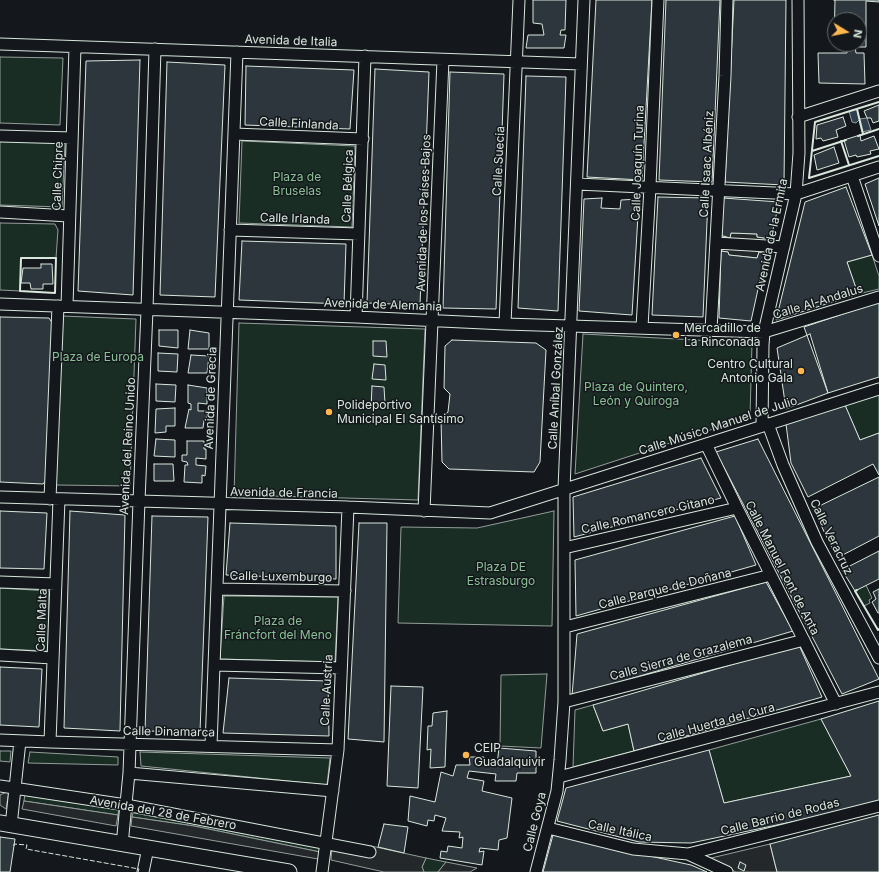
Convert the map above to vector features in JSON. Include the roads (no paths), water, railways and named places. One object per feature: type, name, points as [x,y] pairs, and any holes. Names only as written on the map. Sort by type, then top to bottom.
[{"type":"main road","points":[[6,825],[148,848],[245,868],[289,872]]},
{"type":"street","name":"Calle Suecia","points":[[505,324],[519,0]]},
{"type":"street","name":"Calle Aníbal González","points":[[559,777],[564,702],[564,489],[572,326],[584,0]]},
{"type":"street","name":"Calle Joaquín Turina","points":[[642,327],[658,0]]},
{"type":"street","name":"Calle Isaac Albéniz","points":[[711,330],[725,76],[727,0]]},
{"type":"street","name":"Avenida de la Ermita","points":[[765,425],[762,345],[796,194],[799,153],[798,0]]},
{"type":"street","name":"Avenida de Italia","points":[[0,44],[581,64]]},
{"type":"street","name":"Calle Chipre","points":[[55,499],[62,306],[69,216],[75,47]]},
{"type":"street","name":"Avenida del Reino Unido","points":[[122,845],[129,773],[138,501],[147,310],[155,49]]},
{"type":"street","name":"Avenida de Grecia","points":[[211,746],[237,52]]},
{"type":"street","name":"Calle Bélgica","points":[[356,317],[365,56]]},
{"type":"street","name":"Avenida de los Países Bajos","points":[[424,511],[443,60]]},
{"type":"street","points":[[798,117],[879,91]]},
{"type":"street","name":"Calle Finlanda","points":[[234,134],[363,139]]},
{"type":"street","points":[[0,136],[72,138]]},
{"type":"street","points":[[577,184],[796,194],[879,167]]},
{"type":"street","points":[[852,176],[879,256]]},
{"type":"street","points":[[0,212],[69,216]]},
{"type":"street","name":"Calle Irlanda","points":[[230,230],[359,234]]},
{"type":"street","points":[[716,243],[784,247]]},
{"type":"street","name":"Calle Al-Andalus","points":[[764,332],[879,297]]},
{"type":"street","name":"Avenida de Alemania","points":[[0,304],[505,324],[642,327],[764,332]]},
{"type":"street","name":"Calle Músico Manuel de Julio","points":[[564,489],[879,389]]},
{"type":"street","name":"Calle Veracruz","points":[[765,425],[817,542],[879,658]]},
{"type":"street","name":"Calle Manuel Font de Anta","points":[[706,444],[836,704]]},
{"type":"street","name":"Avenida de Francia","points":[[0,497],[490,513],[564,489]]},
{"type":"street","name":"Calle Malta","points":[[50,742],[56,584],[55,499]]},
{"type":"street","name":"Calle Austria","points":[[322,872],[338,750],[348,508]]},
{"type":"street","name":"Calle Romancero Gitano","points":[[564,548],[737,508]]},
{"type":"street","name":"Calle Parque de Doñana","points":[[565,627],[771,575]]},
{"type":"street","points":[[0,582],[56,584]]},
{"type":"street","name":"Calle Luxemburgo","points":[[217,589],[345,591]]},
{"type":"street","name":"Calle Sierra de Grazalema","points":[[564,702],[804,640]]},
{"type":"street","points":[[0,656],[54,658]]},
{"type":"street","points":[[214,665],[341,668]]},
{"type":"street","name":"Calle Huerta del Cura","points":[[559,777],[879,692]]},
{"type":"street","name":"Calle Dinamarca","points":[[0,740],[338,750]]},
{"type":"street","points":[[6,825],[15,788],[20,741]]},
{"type":"street","points":[[129,773],[333,791]]},
{"type":"street","name":"Calle Goya","points":[[536,872],[557,791],[559,777]]},
{"type":"street","name":"Avenida del 28 de Febrero","points":[[0,786],[126,805],[370,852]]},
{"type":"street","name":"Calle Barrio de Rodas","points":[[688,854],[879,806]]},
{"type":"street","name":"Calle Itálica","points":[[548,828],[633,850],[688,854]]},
{"type":"street","points":[[144,872],[148,848]]},
{"type":"street","points":[[688,854],[726,872]]},
{"type":"water","points":[[857,109],[859,119],[867,118],[871,130],[862,132],[859,120],[856,123],[852,122],[849,111]]},
{"type":"place","name":"Mercadillo de La Rinconada","points":[[676,335]]},
{"type":"place","name":"Centro Cultural Antonio Gala","points":[[801,371]]},
{"type":"place","name":"Polideportivo Municipal El Santísimo","points":[[329,412]]},
{"type":"place","name":"CEIP Guadalquivir","points":[[466,755]]},
{"type":"park label","name":"Plaza de Bruselas","points":[[297,184]]},
{"type":"park label","name":"Plaza de Europa","points":[[98,357]]},
{"type":"park label","name":"Plaza de Quintero, León y Quiroga","points":[[636,394]]},
{"type":"park label","name":"Plaza DE Estrasburgo","points":[[501,574]]},
{"type":"park label","name":"Plaza de Fráncfort del Meno","points":[[278,628]]}]
